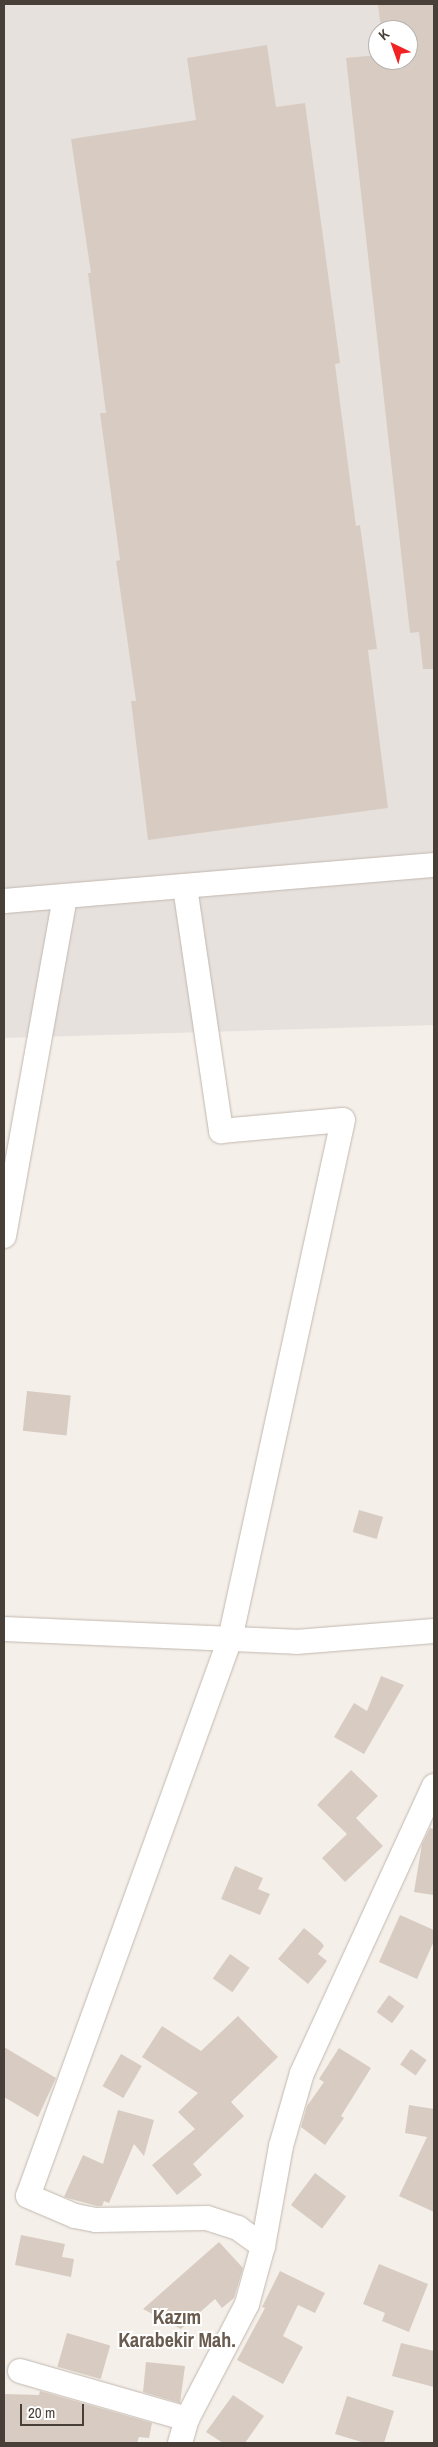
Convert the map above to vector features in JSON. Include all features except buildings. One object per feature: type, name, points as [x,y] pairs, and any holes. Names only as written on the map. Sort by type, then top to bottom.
[{"type":"street","points":[[4,901],[65,898],[434,865]]},
{"type":"street","points":[[185,887],[221,1131],[343,1120],[230,1639],[28,2196],[75,2216],[96,2220],[208,2218],[238,2228],[263,2246]]},
{"type":"street","points":[[4,1236],[65,898]]},
{"type":"street","points":[[4,1629],[296,1642],[434,1631]]},
{"type":"street","points":[[180,2443],[188,2419],[247,2304],[263,2246],[281,2146],[302,2073],[434,1787]]},
{"type":"street","points":[[20,2371],[188,2419]]},
{"type":"shaded area","points":[[4,4],[434,4],[434,1025],[4,1038]]},
{"type":"district","name":"Kazım Karabekir Mah.","points":[[177,2328]]}]
